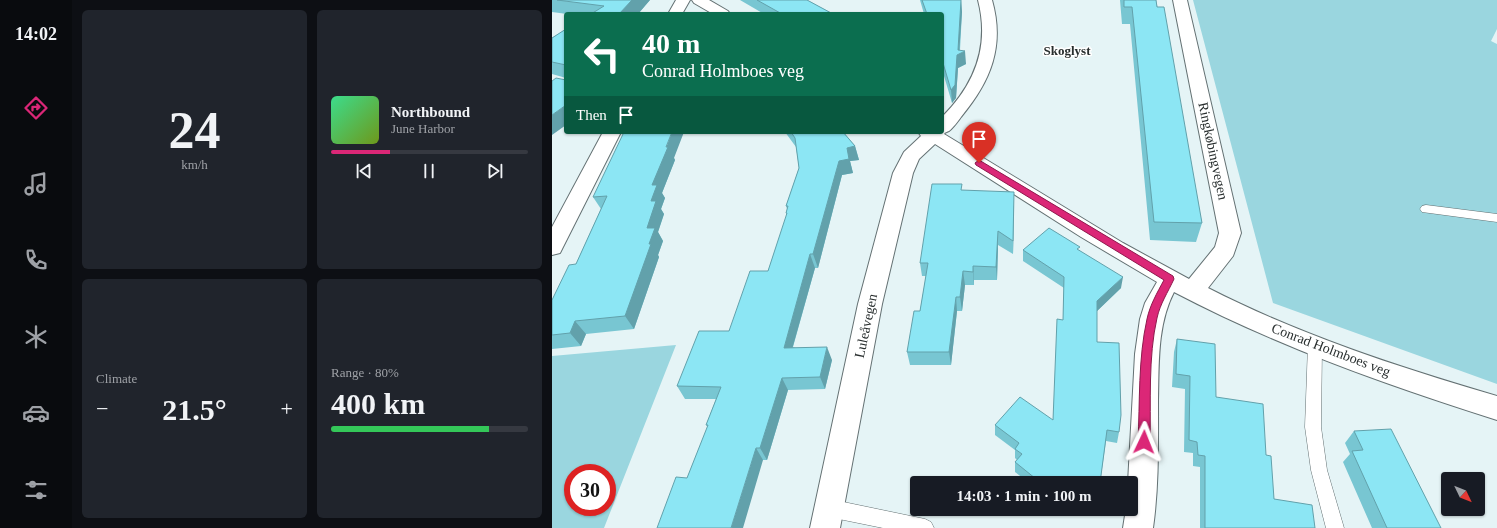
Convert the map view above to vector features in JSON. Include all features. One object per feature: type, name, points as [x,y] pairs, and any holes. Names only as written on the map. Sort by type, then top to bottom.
[{"type":"street","points":[[676,12],[683,0]]},
{"type":"street","points":[[699,0],[720,12]]},
{"type":"street","name":"Luleåvegen","points":[[944,122],[961,107],[985,65],[990,45],[991,23],[985,0]]},
{"type":"street","name":"Ringkøbingvegen","points":[[1180,0],[1230,233],[1225,250],[1193,291]]},
{"type":"street","points":[[552,247],[611,134]]},
{"type":"street","name":"Luleåvegen","points":[[827,518],[870,304],[903,173],[911,156],[931,134]]},
{"type":"street","name":"Conrad Holmboes veg","points":[[939,134],[1170,279],[1193,291],[1272,328],[1315,345],[1429,388],[1497,408]]},
{"type":"street","points":[[1138,528],[1142,501],[1147,354],[1152,319],[1157,303],[1170,279]]},
{"type":"lane","points":[[1426,209],[1497,218]]},
{"type":"lane","points":[[1315,345],[1314,428],[1319,470],[1335,528]]},
{"type":"lane","points":[[827,518],[925,528]]},
{"type":"shaded area","points":[[1193,0],[1497,0],[1497,29],[1491,41],[1497,44],[1497,384],[1273,303]]},
{"type":"shaded area","points":[[676,345],[616,498],[616,464],[564,464],[564,516],[609,516],[604,528],[552,528],[552,356]]},
{"type":"building","points":[[557,0],[632,0],[621,12],[594,12],[604,6]]},
{"type":"building","points":[[757,0],[807,0],[829,12],[778,12]]},
{"type":"building","points":[[922,0],[961,0],[958,50],[965,51],[957,55],[955,85],[951,90],[944,66],[944,12],[926,12]]},
{"type":"building","points":[[1124,0],[1156,0],[1157,7],[1164,7],[1202,223],[1154,222],[1132,7],[1124,7]]},
{"type":"building","points":[[564,30],[564,65],[552,62],[552,38]]},
{"type":"building","points":[[556,78],[564,80],[564,106],[552,115],[552,81]]},
{"type":"building","points":[[623,134],[671,134],[666,147],[668,147],[652,185],[657,185],[651,201],[656,201],[647,228],[655,228],[649,244],[651,244],[625,316],[575,321],[570,333],[552,335],[552,300],[569,265],[576,264],[607,196],[593,197]]},
{"type":"building","points":[[792,134],[845,134],[855,146],[847,148],[849,159],[839,161],[813,254],[810,254],[784,348],[827,347],[820,377],[782,378],[760,448],[756,448],[731,528],[657,528],[676,477],[687,478],[721,387],[677,386],[699,331],[729,331],[750,271],[768,271],[787,213],[788,206],[786,206],[799,168],[795,138]]},
{"type":"building","points":[[932,184],[962,184],[961,190],[1014,192],[1013,241],[998,231],[996,267],[973,266],[973,272],[963,271],[960,297],[956,297],[949,352],[907,352],[914,311],[920,311],[928,263],[920,263]]},
{"type":"building","points":[[1049,228],[1080,247],[1077,249],[1123,277],[1097,301],[1097,342],[1119,343],[1121,415],[1119,432],[1107,430],[1101,476],[1032,476],[1015,462],[1022,454],[1015,449],[1019,443],[995,425],[1020,397],[1053,420],[1057,319],[1063,320],[1064,277],[1023,250]]},
{"type":"building","points":[[1177,339],[1215,344],[1216,397],[1263,404],[1266,455],[1271,456],[1274,499],[1312,505],[1315,528],[1205,528],[1205,456],[1198,455],[1197,442],[1189,440],[1190,376],[1176,374]]},
{"type":"building","points":[[1391,429],[1441,528],[1387,528],[1352,451],[1363,450],[1354,431]]},
{"type":"district","name":"Skoglyst","points":[[1067,50]]},
{"type":"route","points":[[979,163],[1170,279],[1157,303],[1152,319],[1147,354],[1144,442]]}]
